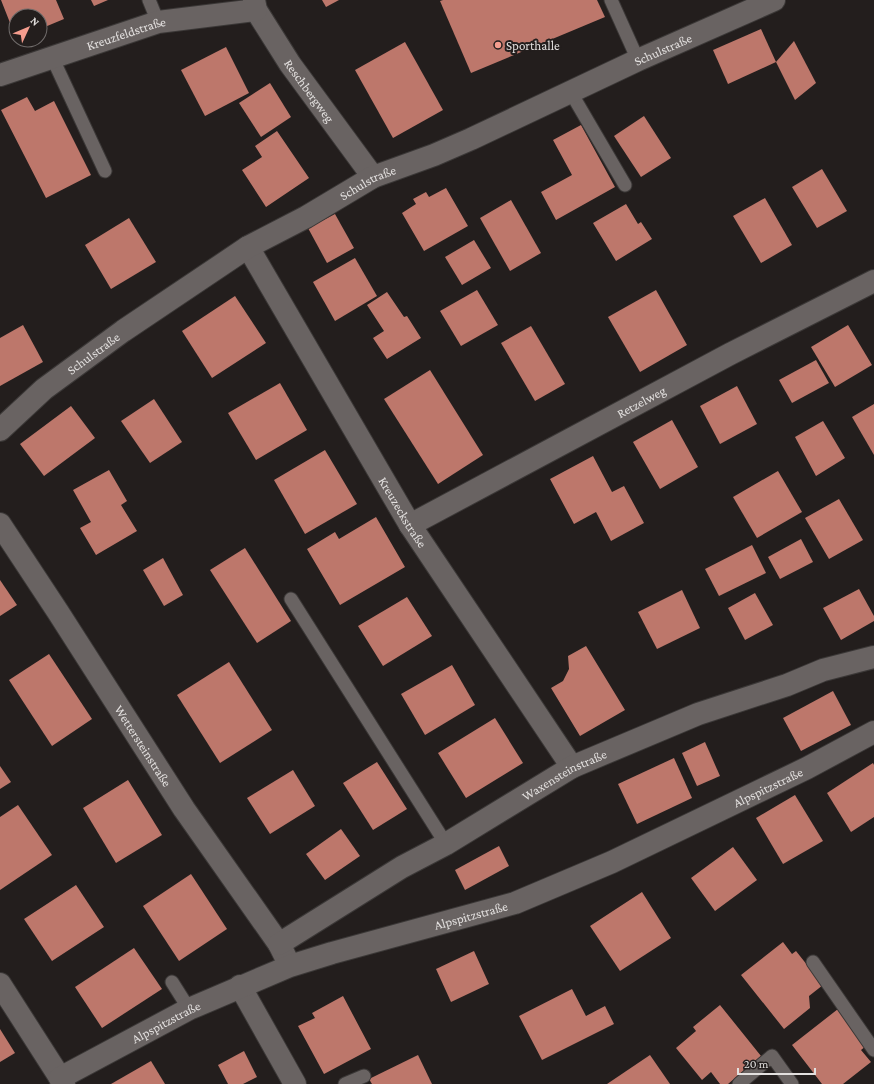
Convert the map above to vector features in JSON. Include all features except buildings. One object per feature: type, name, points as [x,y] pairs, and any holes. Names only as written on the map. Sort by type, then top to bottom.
[{"type":"street","name":"Schulstraße","points":[[0,430],[44,389],[123,331],[248,248],[306,217],[374,177],[434,155],[471,139],[570,91],[774,0]]},
{"type":"street","name":"Kreuzfeldstraße","points":[[0,76],[158,22],[255,5]]},
{"type":"street","name":"Reschbergweg","points":[[255,5],[290,64],[374,177]]},
{"type":"street","name":"Kreuzeckstraße","points":[[248,248],[410,525],[572,768]]},
{"type":"street","name":"Retzelweg","points":[[410,525],[730,354],[874,281]]},
{"type":"street","name":"Wettersteinstraße","points":[[0,524],[184,809],[279,944],[290,966]]},
{"type":"street","name":"Waxensteinstraße","points":[[279,944],[402,867],[446,844],[572,768],[698,714],[787,685],[823,670],[874,657]]},
{"type":"street","name":"Alpspitzstraße","points":[[62,1081],[189,1009],[240,986],[290,966],[332,953],[515,903],[612,862],[807,768],[874,732]]},
{"type":"street","points":[[0,984],[62,1081]]},
{"type":"street","points":[[240,986],[295,1084]]},
{"type":"lane","points":[[149,0],[158,22]]},
{"type":"lane","points":[[611,0],[638,60]]},
{"type":"lane","points":[[52,57],[105,170]]},
{"type":"lane","points":[[570,91],[625,185]]},
{"type":"lane","points":[[291,599],[446,844]]},
{"type":"lane","points":[[813,962],[874,1050]]},
{"type":"lane","points":[[172,982],[189,1009]]},
{"type":"lane","points":[[739,1084],[772,1056],[792,1084]]},
{"type":"lane","points":[[345,1084],[364,1076]]},
{"type":"place","name":"Sporthalle","points":[[498,45]]}]
